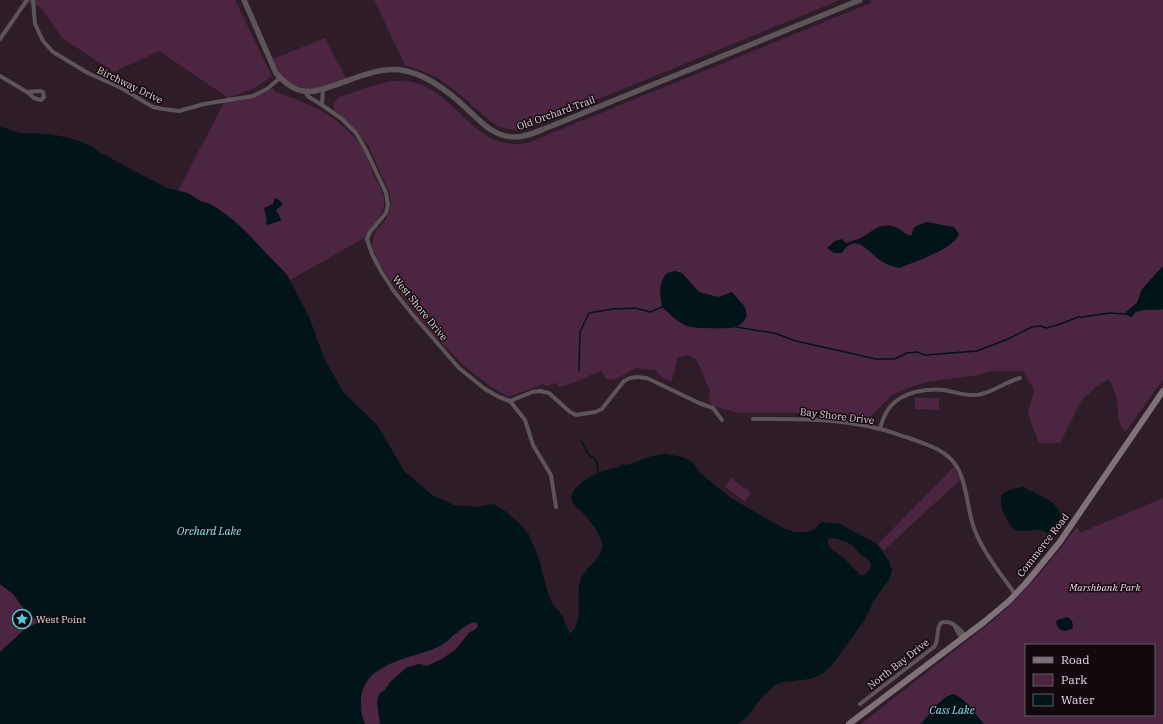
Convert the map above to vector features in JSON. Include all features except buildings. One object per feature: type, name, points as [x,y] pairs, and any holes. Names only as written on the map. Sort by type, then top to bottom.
[{"type":"main road","name":"Commerce Road","points":[[849,724],[993,614],[1035,574],[1059,543],[1163,391]]},
{"type":"street","points":[[0,39],[27,0]]},
{"type":"street","name":"Birchway Drive","points":[[34,0],[35,24],[43,41],[53,52],[88,73],[121,88],[153,107],[179,111],[204,104],[253,96],[267,89],[280,78]]},
{"type":"street","points":[[244,0],[273,66],[280,78],[294,88],[306,92]]},
{"type":"street","name":"Old Orchard Trail","points":[[306,92],[323,89],[378,71],[391,69],[406,71],[423,76],[451,95],[492,131],[504,136],[515,137],[554,124],[860,0]]},
{"type":"street","points":[[0,76],[27,92]]},
{"type":"street","points":[[322,105],[323,89]]},
{"type":"street","name":"West Shore Drive","points":[[306,92],[309,97],[342,119],[356,133],[367,152],[386,193],[388,205],[386,213],[370,232],[367,239],[372,254],[381,271],[393,290],[413,315],[459,368],[485,388],[499,397],[510,401],[525,420],[533,445],[551,475],[556,507]]},
{"type":"street","points":[[510,401],[540,390],[549,393],[570,412],[576,415],[595,412],[602,409],[606,405],[624,381],[637,377],[647,378],[712,408],[722,420]]},
{"type":"street","points":[[880,429],[885,414],[890,406],[907,395],[927,389],[944,390],[968,395],[984,394],[1020,378]]},
{"type":"street","name":"Bay Shore Drive","points":[[753,419],[832,421],[880,429],[933,447],[950,457],[955,464],[963,482],[967,505],[974,529],[1015,594]]},
{"type":"street","name":"North Bay Drive","points":[[860,704],[933,648],[937,642],[938,628],[941,624],[947,622],[954,624],[964,637]]},
{"type":"green space","points":[[20,0],[235,0],[272,76],[255,88],[230,97],[254,97],[273,88],[275,92],[314,107],[337,121],[348,130],[365,152],[384,198],[383,211],[370,230],[366,240],[364,238],[290,280],[285,272],[233,219],[212,205],[178,191],[227,97],[159,51],[114,72],[62,38],[41,7]]},
{"type":"green space","points":[[374,0],[840,0],[528,128],[511,130],[498,126],[492,122],[457,92],[439,79],[405,65]]},
{"type":"green space","points":[[870,0],[1163,0],[1163,266],[1141,292],[1137,303],[1126,312],[1135,314],[1136,312],[1151,309],[1163,309],[1163,380],[1125,432],[1120,424],[1116,396],[1109,379],[1096,387],[1081,401],[1060,443],[1039,443],[1028,414],[1034,390],[1023,371],[992,371],[978,375],[928,382],[907,388],[891,396],[868,419],[825,413],[738,413],[713,406],[709,401],[710,391],[699,365],[695,358],[688,355],[677,358],[671,382],[663,378],[655,370],[636,368],[614,380],[606,379],[602,371],[561,387],[555,383],[546,386],[543,384],[509,397],[491,387],[463,365],[429,330],[390,280],[378,261],[372,243],[376,230],[384,222],[389,213],[391,203],[389,192],[368,145],[351,125],[334,110],[334,103],[339,97],[389,82],[404,81],[422,85],[438,94],[477,129],[491,138],[508,143],[527,143],[871,3]]},
{"type":"green space","points":[[325,38],[347,80],[313,91],[283,81],[273,59]]},
{"type":"green space","points":[[915,397],[939,399],[939,410],[915,409]]},
{"type":"green space","points":[[954,467],[960,480],[884,550],[878,544]]},
{"type":"green space","points":[[731,478],[751,493],[745,502],[725,487]]},
{"type":"green space","name":"Marshbank Park","points":[[1163,498],[1163,724],[861,724],[996,618],[1039,574],[1059,551],[1077,526],[1080,533]]},
{"type":"green space","points":[[0,584],[14,594],[19,603],[39,622],[24,630],[0,652]]},
{"type":"green space","points":[[475,622],[478,626],[475,630],[468,634],[451,654],[427,666],[419,664],[406,668],[378,696],[377,702],[380,724],[365,724],[361,711],[361,697],[365,685],[373,674],[392,663],[457,633],[468,624]]},
{"type":"water","name":"Orchard Lake","points":[[0,126],[21,133],[52,135],[84,143],[91,146],[100,154],[106,155],[167,188],[188,193],[200,201],[210,204],[234,221],[287,275],[309,317],[324,358],[343,392],[378,426],[404,471],[432,495],[454,505],[475,507],[494,504],[519,523],[529,535],[539,559],[547,591],[552,603],[562,615],[570,634],[575,628],[577,622],[580,581],[601,553],[602,548],[601,539],[597,531],[588,518],[575,506],[571,498],[574,490],[582,482],[599,472],[619,467],[622,464],[627,465],[652,456],[665,454],[683,457],[693,463],[701,474],[731,498],[783,528],[794,532],[807,532],[815,529],[822,522],[840,524],[877,544],[889,561],[892,571],[889,579],[873,602],[864,621],[831,666],[822,674],[810,679],[783,682],[775,685],[763,696],[748,716],[738,724],[380,724],[377,702],[380,693],[385,690],[390,682],[406,668],[419,664],[427,666],[442,659],[455,650],[470,632],[475,630],[478,626],[475,622],[465,626],[440,646],[391,663],[370,677],[364,687],[361,700],[362,715],[365,724],[0,724],[0,652],[24,630],[39,622],[25,610],[13,594],[0,584]],"holes":[[[831,538],[843,541],[854,547],[871,564],[868,572],[865,575],[860,575],[845,559],[830,548],[828,539]]]},
{"type":"water","points":[[275,198],[283,204],[276,210],[281,219],[280,221],[268,225],[265,222],[267,221],[264,208],[273,204]]},
{"type":"water","points":[[926,222],[954,227],[959,234],[955,240],[942,250],[900,268],[882,262],[869,250],[860,245],[851,244],[846,247],[842,253],[834,253],[827,248],[835,241],[842,239],[846,243],[861,238],[881,226],[895,227],[911,236],[914,227]]},
{"type":"water","points":[[1163,266],[1163,309],[1142,310],[1135,312],[1132,317],[1128,316],[1126,312],[1137,303],[1142,289]]},
{"type":"water","points":[[675,271],[682,273],[699,292],[718,297],[732,292],[745,307],[747,316],[745,320],[736,327],[704,328],[687,326],[674,318],[662,307],[660,289],[662,281],[667,273]]},
{"type":"water","points":[[1023,487],[1047,499],[1054,504],[1060,512],[1059,524],[1049,533],[1041,530],[1016,531],[1009,523],[1002,509],[1002,494],[1012,489]]},
{"type":"water","points":[[1067,617],[1072,622],[1072,629],[1064,631],[1059,629],[1056,623],[1057,620]]},
{"type":"water","name":"Cass Lake","points":[[954,694],[967,703],[984,724],[920,724],[940,702]]},
{"type":"waterway","points":[[579,371],[580,332],[589,313],[613,309],[636,308],[650,312],[662,307]]},
{"type":"waterway","points":[[736,327],[774,333],[796,341],[876,359],[894,359],[907,353],[917,352],[925,355],[977,351],[1008,339],[1032,327],[1040,326],[1047,328],[1078,317],[1109,313],[1127,314]]},
{"type":"waterway","points":[[581,441],[589,455],[597,462],[598,472]]},
{"type":"place","name":"West Point","points":[[22,619]]}]
